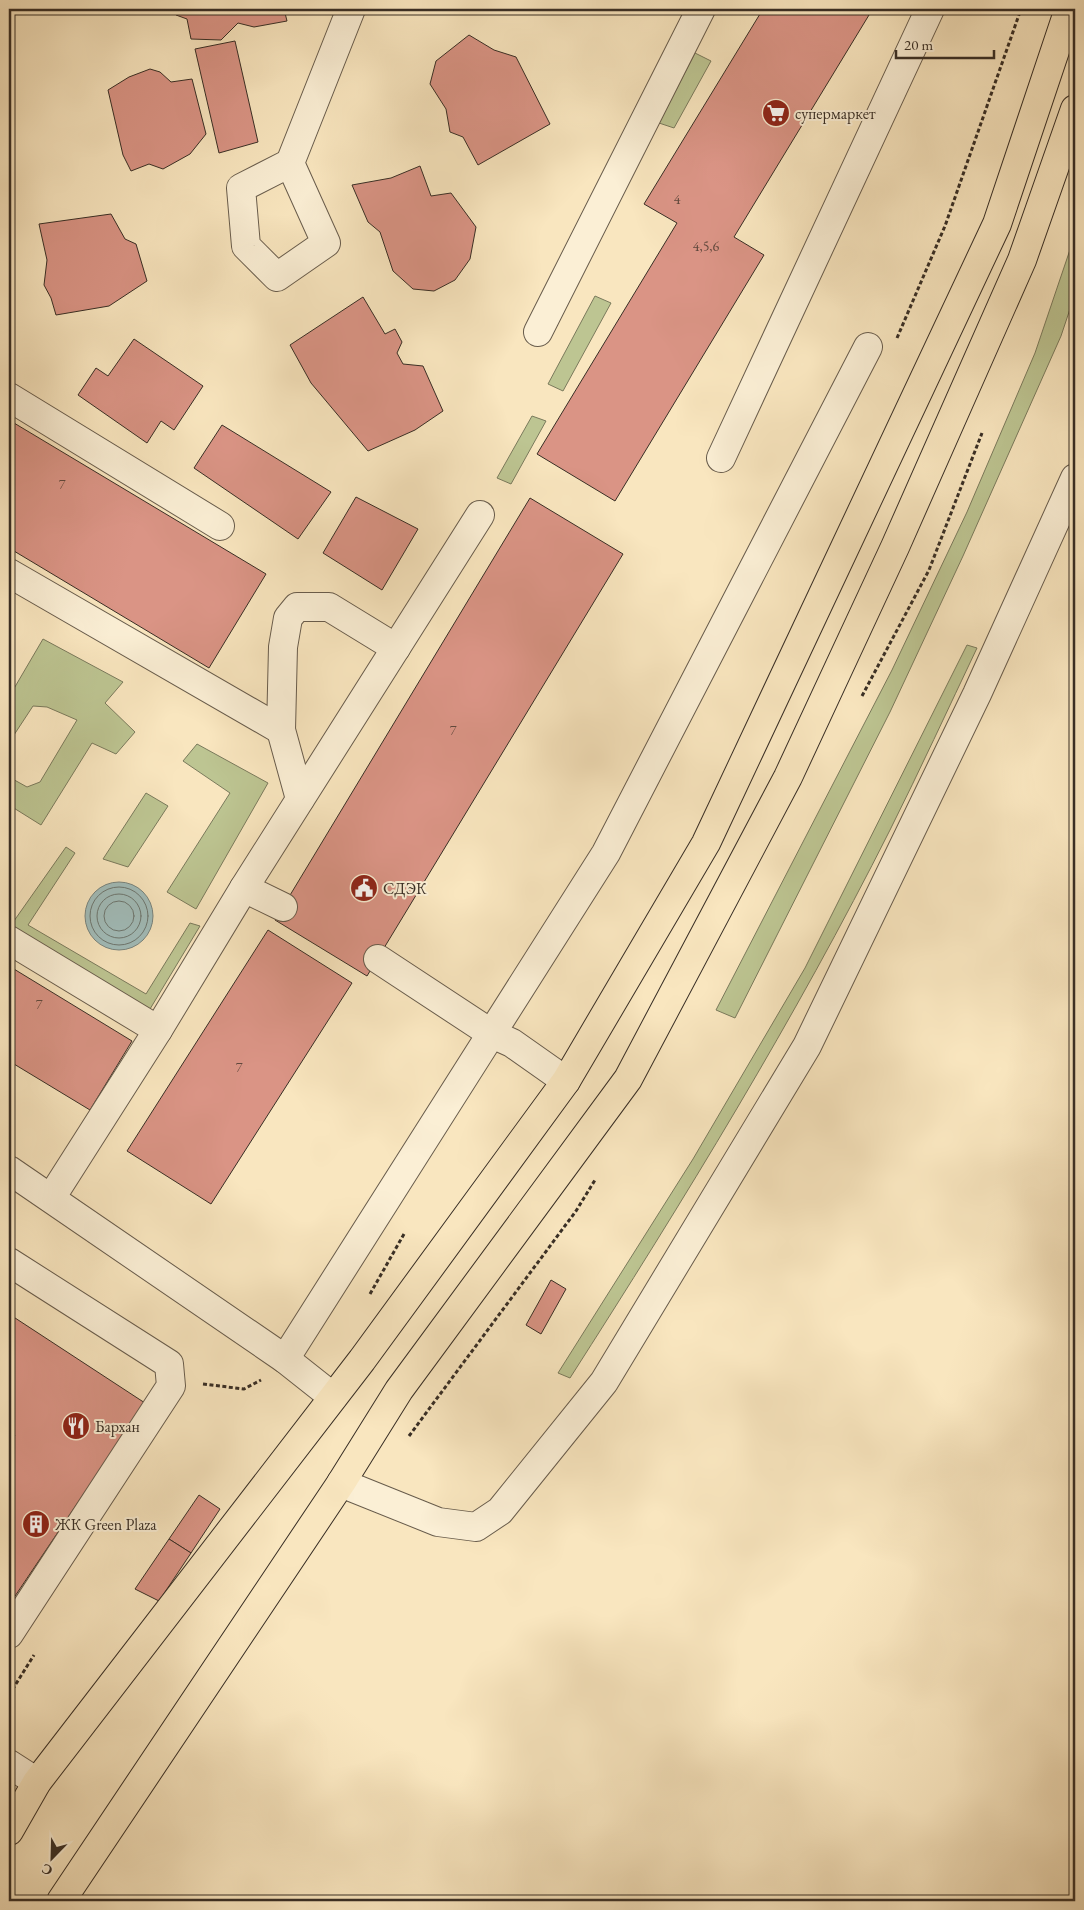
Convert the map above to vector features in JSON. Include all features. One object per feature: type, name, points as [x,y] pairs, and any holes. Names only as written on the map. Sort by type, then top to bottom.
[{"type":"main road","points":[[9,1831],[37,1782],[379,1337],[566,1081],[706,843],[997,224],[1069,9]]},
{"type":"main road","points":[[61,1901],[341,1482],[399,1390],[628,1079],[788,777],[895,547],[1022,260],[1075,109]]},
{"type":"street","points":[[290,163],[351,9]]},
{"type":"street","points":[[538,332],[701,9]]},
{"type":"street","points":[[721,458],[930,9]]},
{"type":"street","points":[[285,1359],[606,852],[868,347]]},
{"type":"street","points":[[9,397],[220,526]]},
{"type":"street","points":[[341,1482],[438,1522],[476,1526],[500,1511],[604,1382],[806,1046],[977,694],[1075,478]]},
{"type":"street","points":[[52,1198],[158,1030],[244,888],[480,515]]},
{"type":"street","points":[[9,573],[281,730]]},
{"type":"street","points":[[300,799],[281,730],[283,647],[288,618],[296,607],[329,607],[396,648]]},
{"type":"street","points":[[244,888],[283,906]]},
{"type":"street","points":[[9,940],[158,1030]]},
{"type":"street","points":[[378,959],[492,1034],[512,1043],[566,1081]]},
{"type":"street","points":[[9,1170],[285,1359],[333,1397]]},
{"type":"street","points":[[9,1262],[169,1364],[171,1386],[9,1634]]},
{"type":"street","points":[[9,1764],[37,1782]]},
{"type":"green space","points":[[695,53],[711,61],[674,128],[659,123]]},
{"type":"green space","points":[[1075,235],[1075,294],[1061,336],[963,556],[890,712],[735,1018],[716,1010],[892,670],[967,512],[1035,353]]},
{"type":"green space","points":[[595,296],[611,303],[563,391],[548,384]]},
{"type":"green space","points":[[532,416],[546,421],[511,484],[497,478]]},
{"type":"green space","points":[[43,639],[123,682],[105,703],[135,732],[116,754],[92,743],[41,825],[9,805],[9,777],[27,787],[40,782],[77,720],[47,707],[33,706],[9,740],[9,697]]},
{"type":"green space","points":[[967,645],[977,648],[923,762],[854,901],[777,1040],[655,1244],[570,1378],[558,1373],[693,1159],[805,968]]},
{"type":"green space","points":[[197,744],[268,783],[196,909],[167,892],[230,793],[183,761]]},
{"type":"green space","points":[[146,793],[168,806],[128,867],[103,859]]},
{"type":"green space","points":[[66,847],[75,853],[28,925],[146,994],[190,923],[200,926],[147,1014],[9,928]]},
{"type":"water","points":[[119,882],[132,885],[143,892],[150,903],[153,916],[150,929],[143,940],[132,947],[119,950],[106,947],[95,940],[88,929],[85,916],[88,903],[95,892],[106,885]]},
{"type":"building","points":[[174,9],[284,9],[287,21],[254,27],[238,23],[221,40],[191,39],[187,19],[176,15]]},
{"type":"building","points":[[763,9],[859,9],[869,15],[734,237],[764,255],[615,501],[537,454],[677,223],[644,204]]},
{"type":"building","points":[[469,35],[494,50],[516,57],[550,124],[478,165],[463,137],[450,132],[446,109],[430,84],[436,61]]},
{"type":"building","points":[[235,41],[258,142],[219,153],[195,49]]},
{"type":"building","points":[[150,69],[160,72],[171,82],[192,79],[206,134],[190,154],[163,169],[149,164],[131,171],[123,155],[108,90],[129,77]]},
{"type":"building","points":[[420,166],[431,196],[451,193],[476,227],[470,259],[455,280],[434,291],[413,289],[393,271],[380,232],[368,222],[352,185],[391,178]]},
{"type":"building","points":[[111,214],[125,239],[136,244],[147,281],[109,306],[56,315],[51,298],[44,285],[47,260],[39,224]]},
{"type":"building","points":[[363,297],[385,334],[395,329],[402,342],[397,353],[403,364],[423,366],[443,411],[415,430],[368,451],[311,383],[290,345]]},
{"type":"building","points":[[134,339],[203,386],[174,430],[161,421],[147,443],[78,395],[96,368],[108,376]]},
{"type":"building","points":[[9,420],[266,574],[209,668],[9,548]]},
{"type":"building","points":[[222,425],[331,492],[298,539],[194,468]]},
{"type":"building","points":[[356,497],[418,529],[382,590],[323,553]]},
{"type":"building","points":[[530,498],[623,554],[367,976],[275,920]]},
{"type":"building","points":[[268,930],[352,983],[211,1204],[127,1151]]},
{"type":"building","points":[[9,966],[132,1041],[90,1110],[9,1061]]},
{"type":"building","points":[[551,1280],[566,1289],[541,1334],[526,1325]]},
{"type":"building","name":"ЖК Green Plaza","points":[[9,1314],[145,1403],[9,1605],[9,1444],[15,1435],[9,1431]]},
{"type":"building","points":[[199,1495],[220,1509],[191,1553],[169,1539]]},
{"type":"building","points":[[169,1539],[191,1553],[159,1601],[135,1589]]},
{"type":"place","name":"супермаркет","points":[[776,113]]},
{"type":"place","name":"СДЭК","points":[[364,888]]},
{"type":"place","name":"Бархан","points":[[76,1426]]},
{"type":"place","name":"ЖК Green Plaza","points":[[36,1524]]}]
